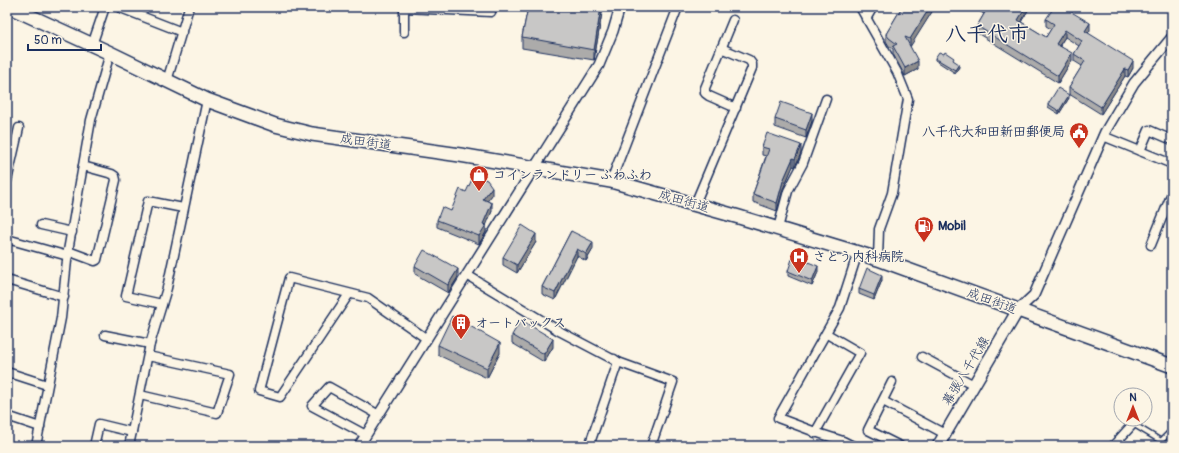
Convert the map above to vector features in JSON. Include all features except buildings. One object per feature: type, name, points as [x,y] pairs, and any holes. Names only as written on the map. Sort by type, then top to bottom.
[{"type":"highway","name":"成田街道","points":[[10,7],[207,100],[275,125],[312,134],[460,155],[611,180],[858,252],[1172,366]]},
{"type":"main road","name":"幕張八千代線","points":[[938,446],[1018,310]]},
{"type":"street","points":[[92,45],[105,7]]},
{"type":"street","points":[[118,7],[182,32]]},
{"type":"street","points":[[167,81],[189,7]]},
{"type":"street","points":[[359,446],[599,65],[613,31],[620,7]]},
{"type":"street","points":[[611,180],[678,7]]},
{"type":"street","points":[[860,7],[897,72],[908,99],[893,187],[879,230],[878,259]]},
{"type":"street","points":[[866,19],[873,7]]},
{"type":"street","points":[[404,32],[404,8],[491,12]]},
{"type":"street","points":[[733,20],[704,88],[709,96],[736,108]]},
{"type":"street","points":[[1018,310],[1034,295],[1103,136],[1134,83],[1172,37]]},
{"type":"street","points":[[695,204],[752,68],[752,64],[749,60],[722,48]]},
{"type":"street","points":[[36,446],[61,318],[68,254],[91,120],[110,54]]},
{"type":"street","points":[[778,228],[788,192],[803,163],[826,99]]},
{"type":"street","points":[[130,446],[150,344],[167,288],[207,100]]},
{"type":"street","points":[[7,181],[11,147],[19,128]]},
{"type":"street","points":[[1140,151],[1150,130],[1172,140]]},
{"type":"street","points":[[1103,136],[1172,164]]},
{"type":"street","points":[[7,240],[94,261],[97,260],[116,180],[115,176],[112,174],[83,166]]},
{"type":"street","points":[[1150,245],[1172,193]]},
{"type":"street","points":[[162,304],[126,296],[148,201],[183,208]]},
{"type":"street","points":[[41,225],[72,232]]},
{"type":"street","points":[[853,446],[778,418],[827,334],[840,308],[858,252]]},
{"type":"street","points":[[467,275],[561,332],[618,362],[673,382],[651,446]]},
{"type":"street","points":[[349,294],[280,397],[260,390],[289,278],[368,298],[427,339]]},
{"type":"street","points":[[7,280],[64,297]]},
{"type":"street","points":[[815,433],[860,353],[827,334]]},
{"type":"street","points":[[105,335],[150,344]]},
{"type":"street","points":[[140,395],[217,413],[230,374],[148,356]]},
{"type":"street","points":[[922,357],[974,385]]},
{"type":"street","points":[[589,446],[618,362]]},
{"type":"street","points":[[7,372],[47,385]]},
{"type":"street","points":[[892,382],[868,430],[900,446]]},
{"type":"street","points":[[366,435],[312,406],[329,387],[379,415]]},
{"type":"street","points":[[883,400],[945,434]]},
{"type":"street","points":[[7,416],[40,427]]},
{"type":"street","points":[[94,446],[99,424],[132,432]]},
{"type":"street","points":[[1113,446],[1130,427]]},
{"type":"lane","points":[[1138,427],[1161,441],[1172,430]]},
{"type":"place","name":"八千代大和田新田郵便局","points":[[1079,149]]},
{"type":"place","name":"コインランドリー ふわふわ","points":[[479,192]]},
{"type":"place","name":"Mobil","points":[[924,243]]},
{"type":"place","name":"さとう内科病院","points":[[799,274]]},
{"type":"place","name":"オートバックス","points":[[461,340]]},
{"type":"district","name":"八千代市","points":[[987,34]]}]
